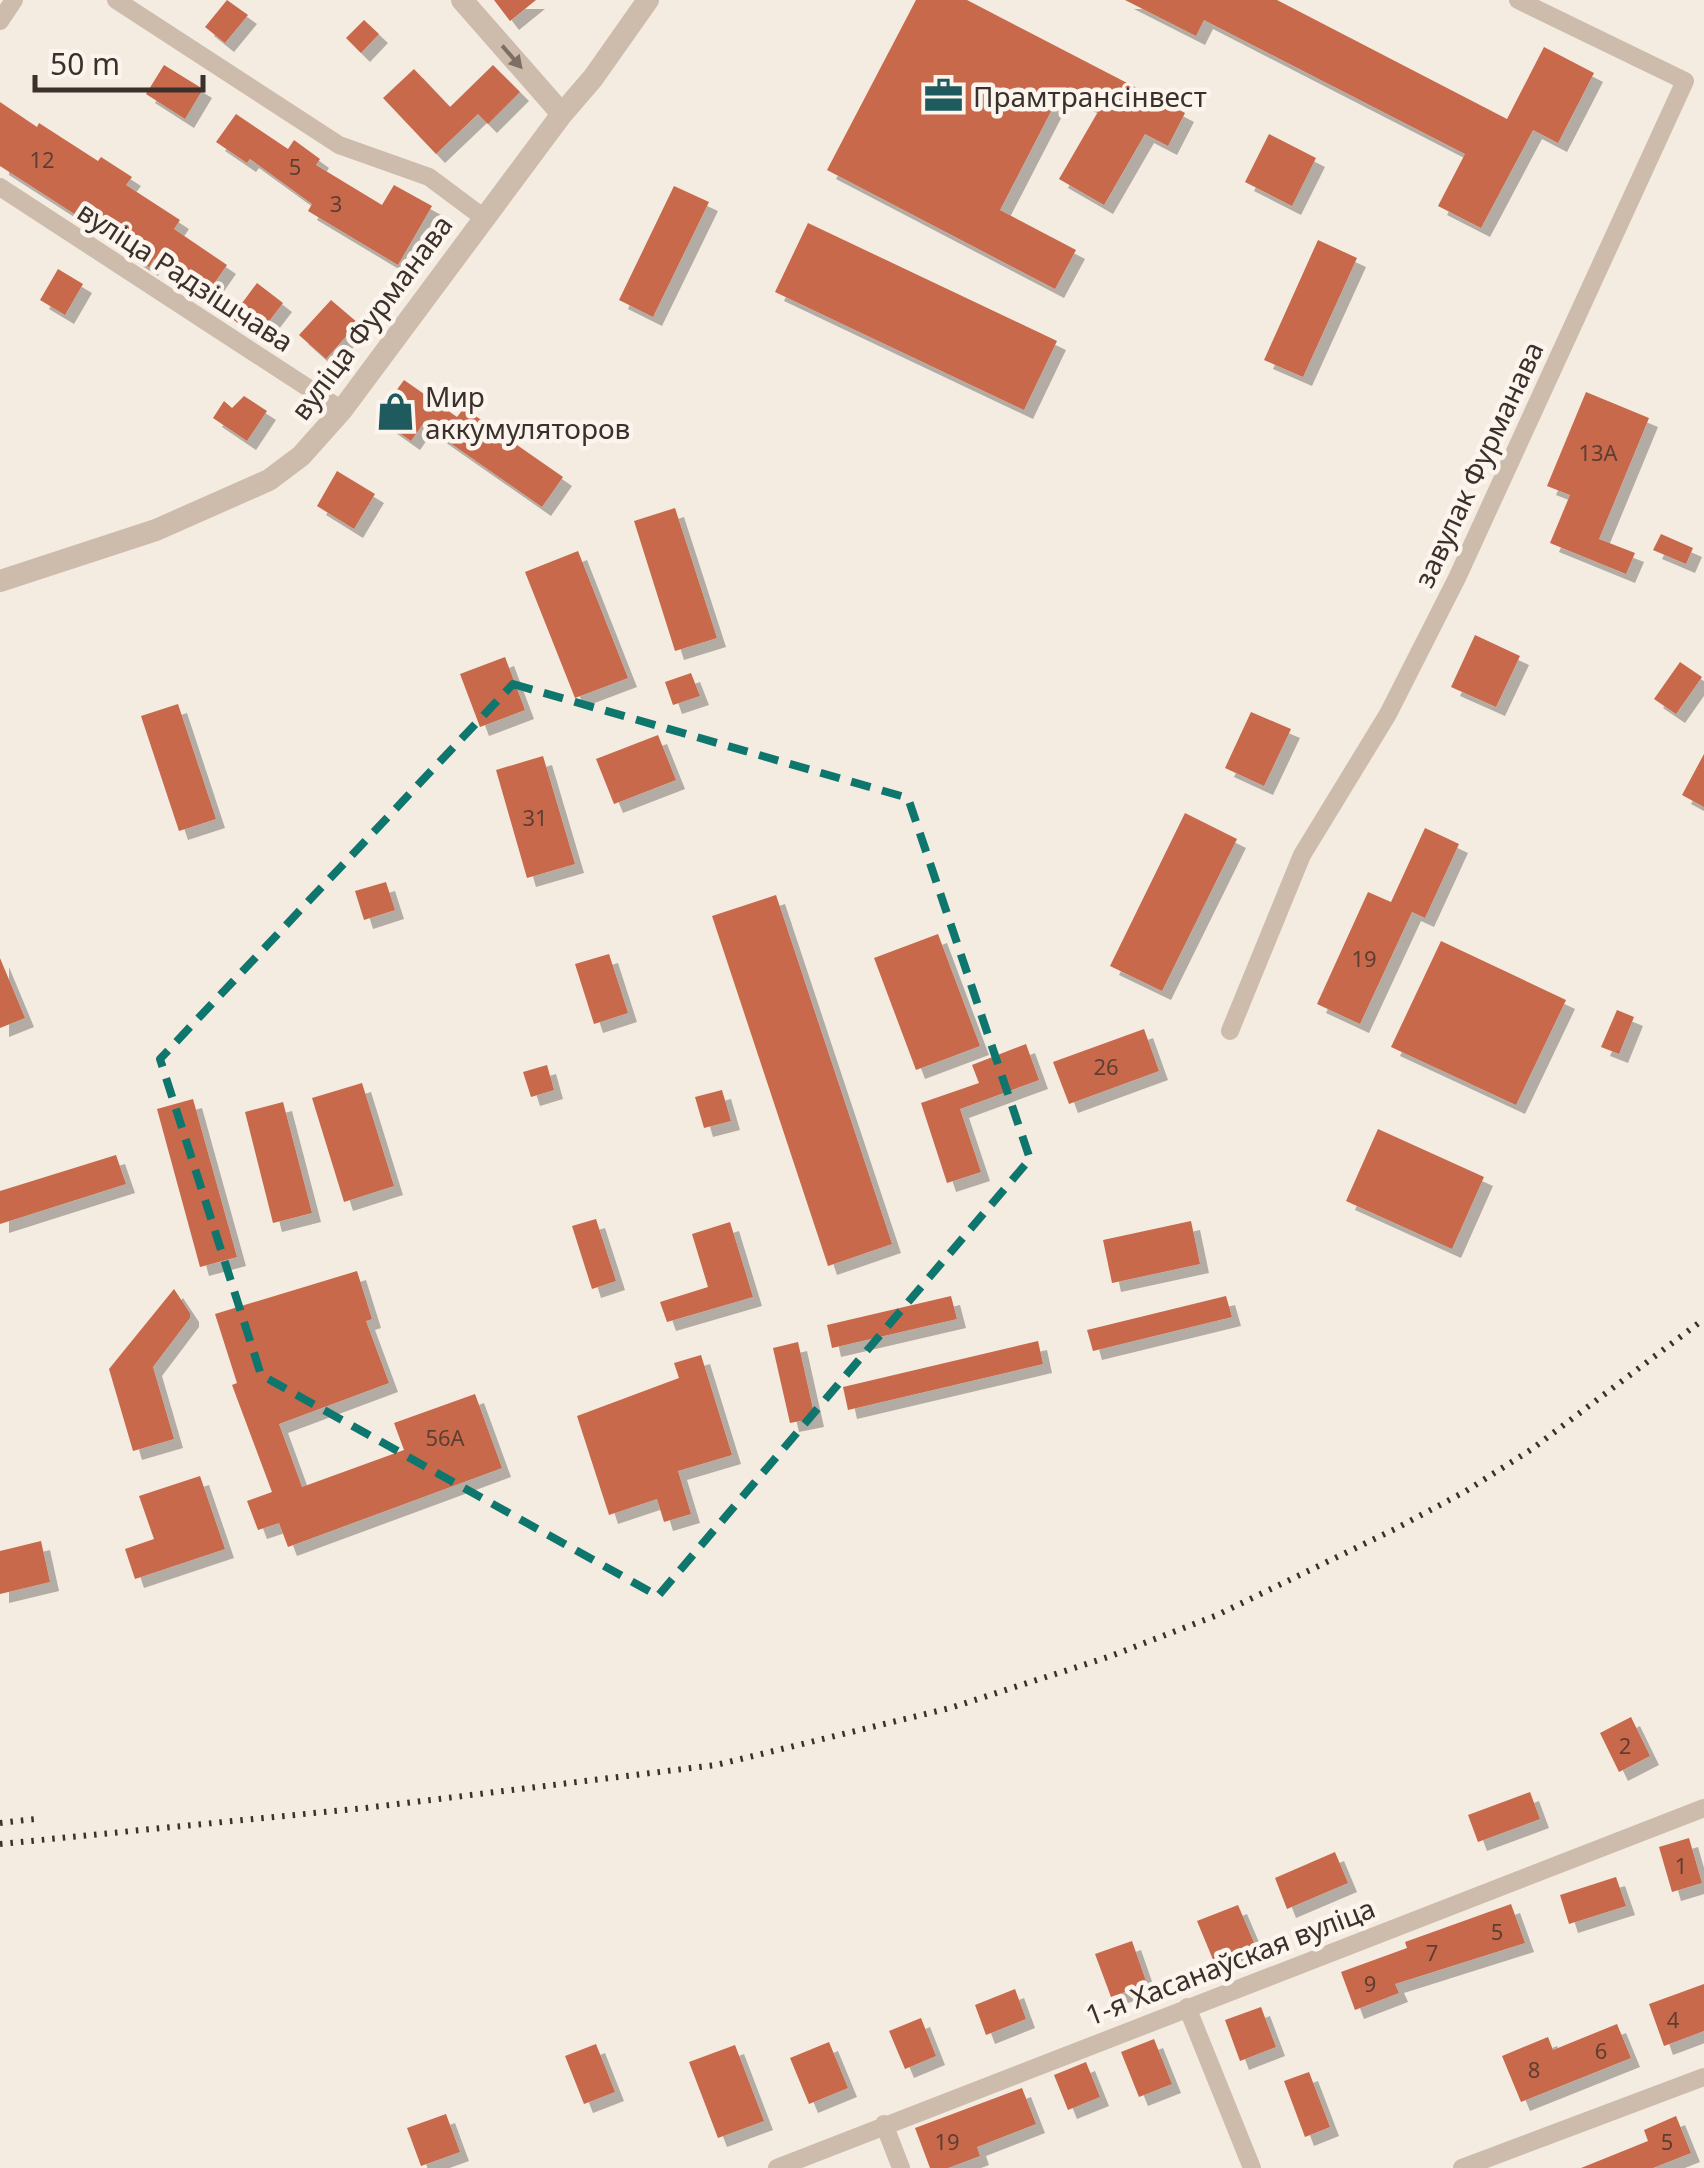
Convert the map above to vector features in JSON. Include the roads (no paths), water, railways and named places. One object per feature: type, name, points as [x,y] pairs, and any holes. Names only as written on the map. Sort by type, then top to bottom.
[{"type":"street","points":[[0,21],[14,0]]},
{"type":"street","points":[[116,0],[339,145],[429,177],[484,218]]},
{"type":"street","points":[[462,0],[562,114]]},
{"type":"street","name":"вуліца Фурманава","points":[[0,581],[156,530],[269,480],[300,456],[342,410],[648,0]]},
{"type":"street","name":"завулак Фурманава","points":[[1230,1031],[1302,855],[1388,714],[1457,578],[1685,81],[1518,0]]},
{"type":"street","name":"вуліца Радзішчава","points":[[0,187],[342,410]]},
{"type":"street","name":"1-я Хасанаўская вуліца","points":[[776,2168],[1704,1808]]},
{"type":"street","points":[[1187,2006],[1252,2168]]},
{"type":"street","points":[[1462,2168],[1704,2076]]},
{"type":"street","points":[[884,2124],[901,2168]]},
{"type":"railway","points":[[0,1844],[365,1808],[716,1765],[950,1708],[1108,1657],[1215,1616],[1395,1529],[1532,1449],[1704,1319]]},
{"type":"railway","points":[[0,1823],[35,1819]]},
{"type":"place","name":"Прамтрансінвест","points":[[943,96]]},
{"type":"place","name":"Мир аккумуляторов","points":[[395,412]]}]
